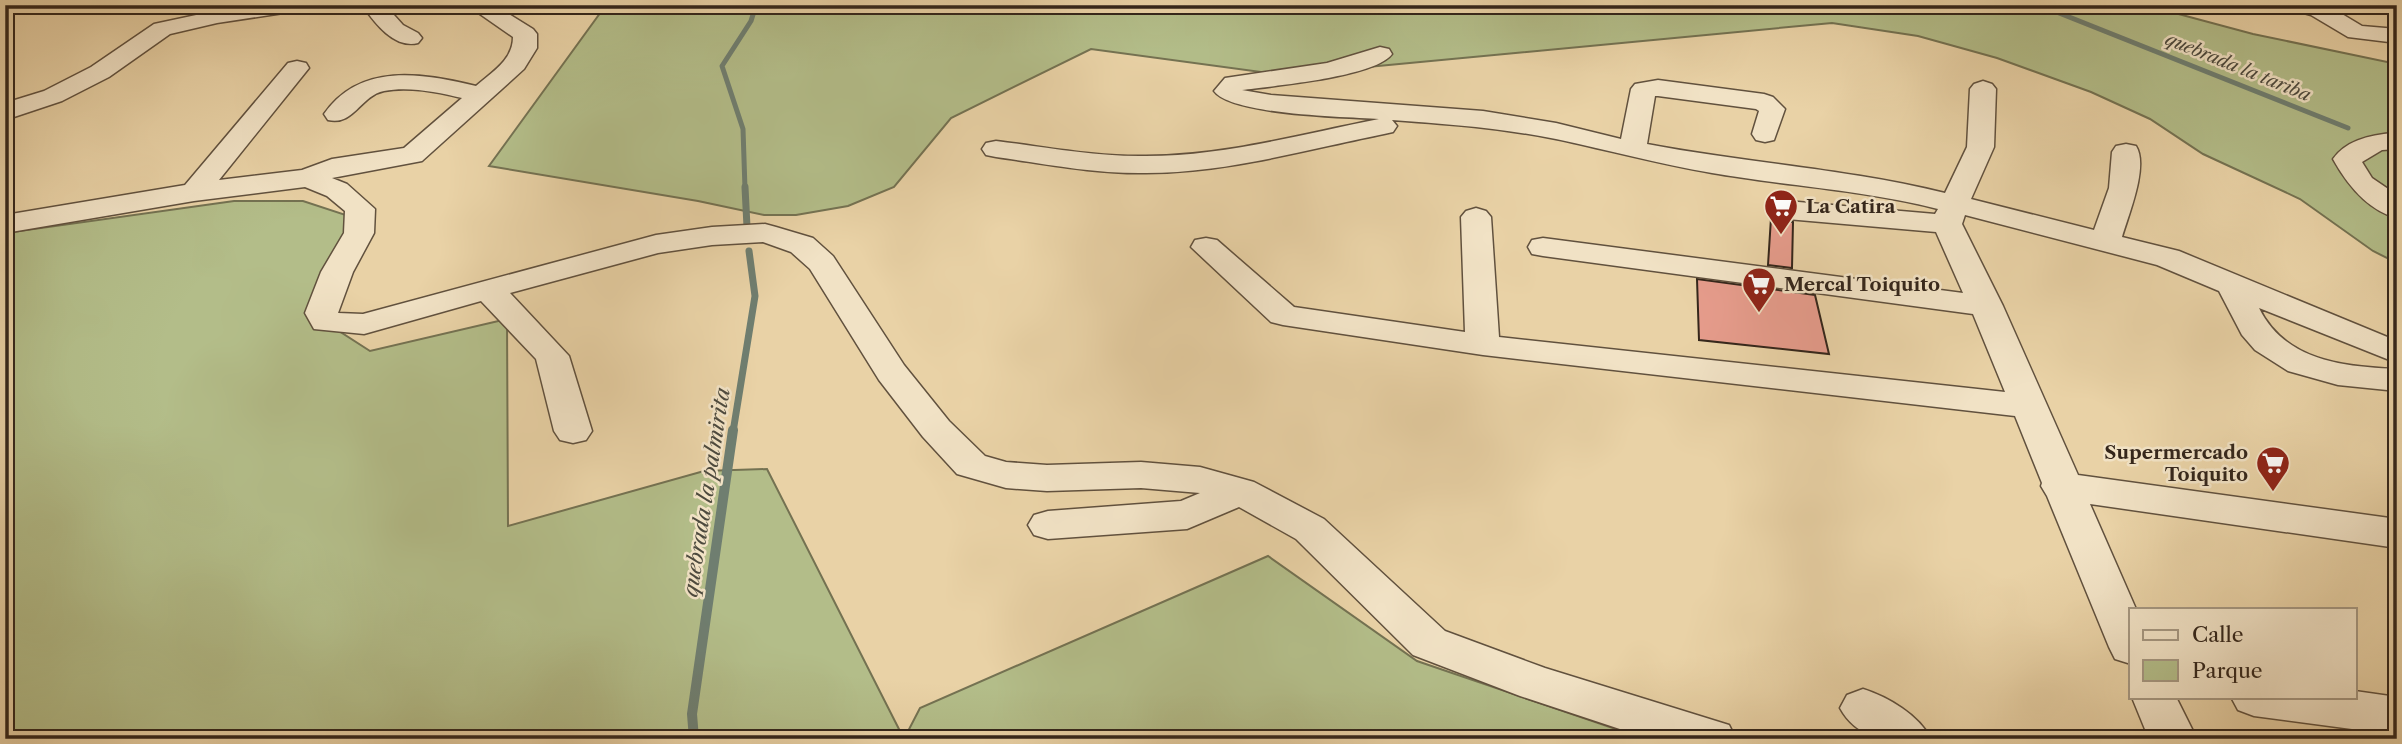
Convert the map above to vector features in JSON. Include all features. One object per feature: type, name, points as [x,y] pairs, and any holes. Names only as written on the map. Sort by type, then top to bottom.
[{"type":"street","points":[[5,112],[52,96],[100,72],[162,29],[217,16],[290,5]]},
{"type":"street","points":[[373,5],[395,30],[410,38]]},
{"type":"street","points":[[5,224],[194,192],[308,178],[332,167],[412,155],[483,95],[515,64],[525,48],[525,34],[478,5]]},
{"type":"street","points":[[2301,5],[2319,10],[2357,32],[2397,36]]},
{"type":"street","points":[[1380,54],[1359,64],[1335,70],[1234,83],[1227,91],[1236,97],[1271,103],[1346,111],[1450,116],[1556,131],[1632,150],[1713,165],[1899,190],[1950,213],[2060,486],[2129,642]]},
{"type":"street","points":[[194,192],[297,68]]},
{"type":"street","points":[[337,114],[365,89],[379,84],[422,84],[483,95]]},
{"type":"street","points":[[1632,150],[1644,89],[1658,88],[1764,103],[1772,109],[1765,134]]},
{"type":"street","points":[[1950,213],[1982,139],[1980,114],[1983,89]]},
{"type":"street","points":[[996,149],[1102,162],[1165,165],[1231,158],[1400,122],[1450,116]]},
{"type":"street","points":[[1491,136],[1556,131]]},
{"type":"street","points":[[2397,141],[2376,142],[2347,159],[2361,184],[2397,209]]},
{"type":"street","points":[[2105,241],[2123,187],[2126,152]]},
{"type":"street","points":[[308,178],[337,190],[360,209],[359,233],[337,272],[321,313],[326,322],[364,324],[656,244],[712,236],[765,233],[802,245],[822,263],[891,372],[936,429],[971,465],[1006,475],[1046,478],[1141,475],[1200,480],[1240,491],[1310,529],[1429,643],[1536,683],[1713,739]]},
{"type":"street","points":[[1787,210],[1950,213],[2105,241],[2168,258],[2397,353]]},
{"type":"street","points":[[1476,217],[1483,345]]},
{"type":"street","points":[[1206,247],[1283,315],[1319,322],[1483,345],[2029,406]]},
{"type":"street","points":[[1543,247],[1987,306]]},
{"type":"street","points":[[2232,284],[2254,327],[2270,345],[2295,362],[2332,375],[2397,380]]},
{"type":"street","points":[[488,289],[552,356],[573,431]]},
{"type":"street","points":[[2060,486],[2397,534]]},
{"type":"street","points":[[1048,525],[1187,515],[1240,491]]},
{"type":"street","points":[[2153,698],[2173,739]]},
{"type":"street","points":[[2262,698],[2397,716]]},
{"type":"street","points":[[1863,708],[1907,739]]},
{"type":"green space","points":[[606,5],[2145,5],[2253,34],[2397,64],[2397,263],[2373,251],[2300,199],[2203,154],[2150,119],[2091,92],[1997,58],[1918,36],[1832,23],[1283,75],[1091,49],[951,118],[894,187],[848,206],[796,215],[764,215],[698,201],[489,166]]},
{"type":"green space","points":[[234,201],[303,201],[361,220],[322,320],[370,351],[507,319],[508,526],[704,471],[767,469],[904,739],[5,739],[5,233]]},
{"type":"green space","points":[[1268,556],[1417,661],[1645,739],[904,739],[920,708]]},
{"type":"building","name":"La Catira","points":[[1771,218],[1793,222],[1792,268],[1768,265]]},
{"type":"building","name":"Mercal Toiquito","points":[[1697,279],[1815,295],[1829,354],[1699,340]]},
{"type":"waterway","name":"quebrada la palmirita","points":[[745,189],[743,129],[722,66],[751,21],[756,5]]},
{"type":"waterway","name":"quebrada la tariba","points":[[2039,5],[2348,128]]},
{"type":"waterway","name":"quebrada la palmirita","points":[[745,187],[747,227]]},
{"type":"waterway","name":"quebrada la palmirita","points":[[733,432],[755,296],[749,251]]},
{"type":"waterway","name":"quebrada la palmirita","points":[[694,739],[692,714],[733,430]]},
{"type":"place","name":"La Catira","points":[[1781,236]]},
{"type":"place","name":"Mercal Toiquito","points":[[1759,314]]},
{"type":"place","name":"Supermercado Toiquito","points":[[2273,493]]}]
